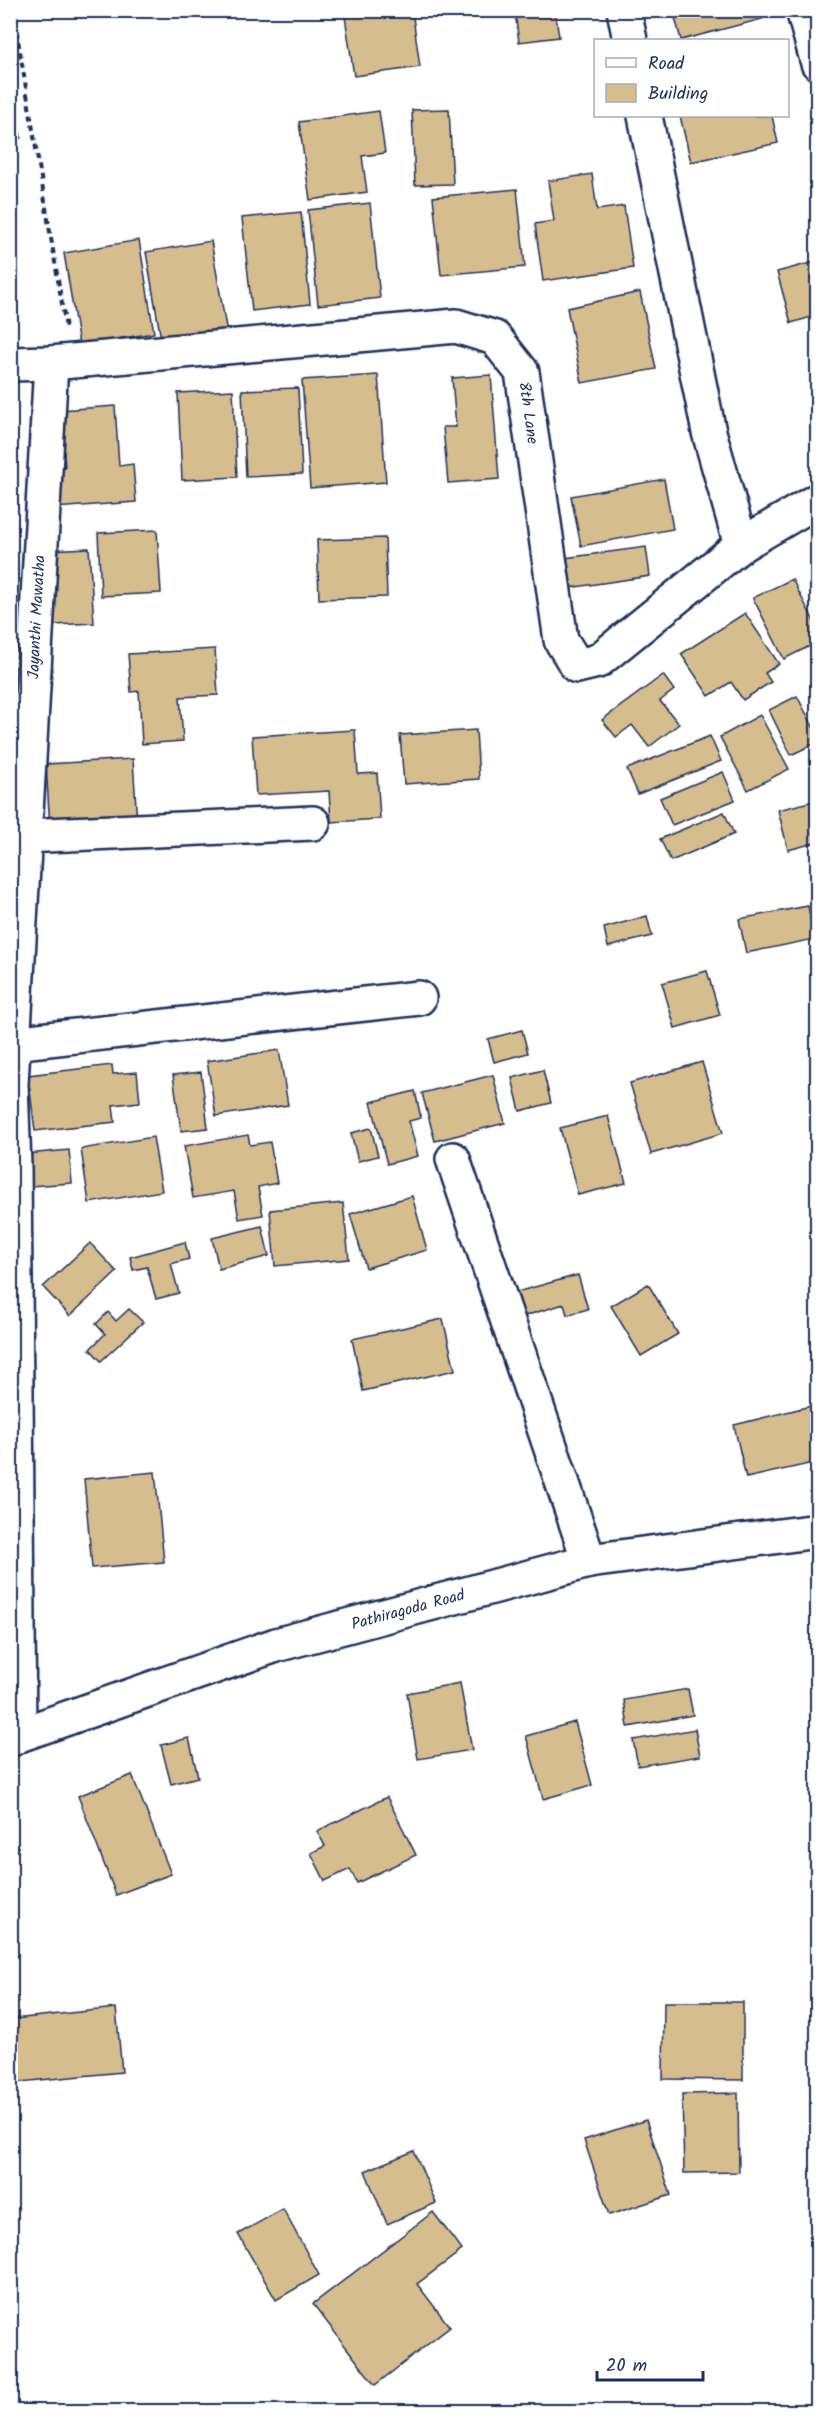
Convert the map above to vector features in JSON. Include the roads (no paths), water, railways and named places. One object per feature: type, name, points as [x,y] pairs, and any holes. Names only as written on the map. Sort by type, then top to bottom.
[{"type":"street","points":[[624,10],[630,39]]},
{"type":"street","points":[[803,10],[818,63]]},
{"type":"street","points":[[645,117],[710,432],[741,545]]},
{"type":"street","name":"8th Lane","points":[[10,364],[62,362],[456,326],[495,338],[522,372],[561,640],[577,666],[598,661],[741,545],[818,500]]},
{"type":"street","name":"Jayanthi Mawatha","points":[[15,1737],[12,1042],[24,836],[62,362]]},
{"type":"street","points":[[24,836],[313,823]]},
{"type":"street","points":[[12,1042],[419,998]]},
{"type":"street","points":[[453,1159],[589,1561]]},
{"type":"street","name":"Pathiragoda Road","points":[[15,1737],[276,1645],[589,1561],[818,1531]]}]
